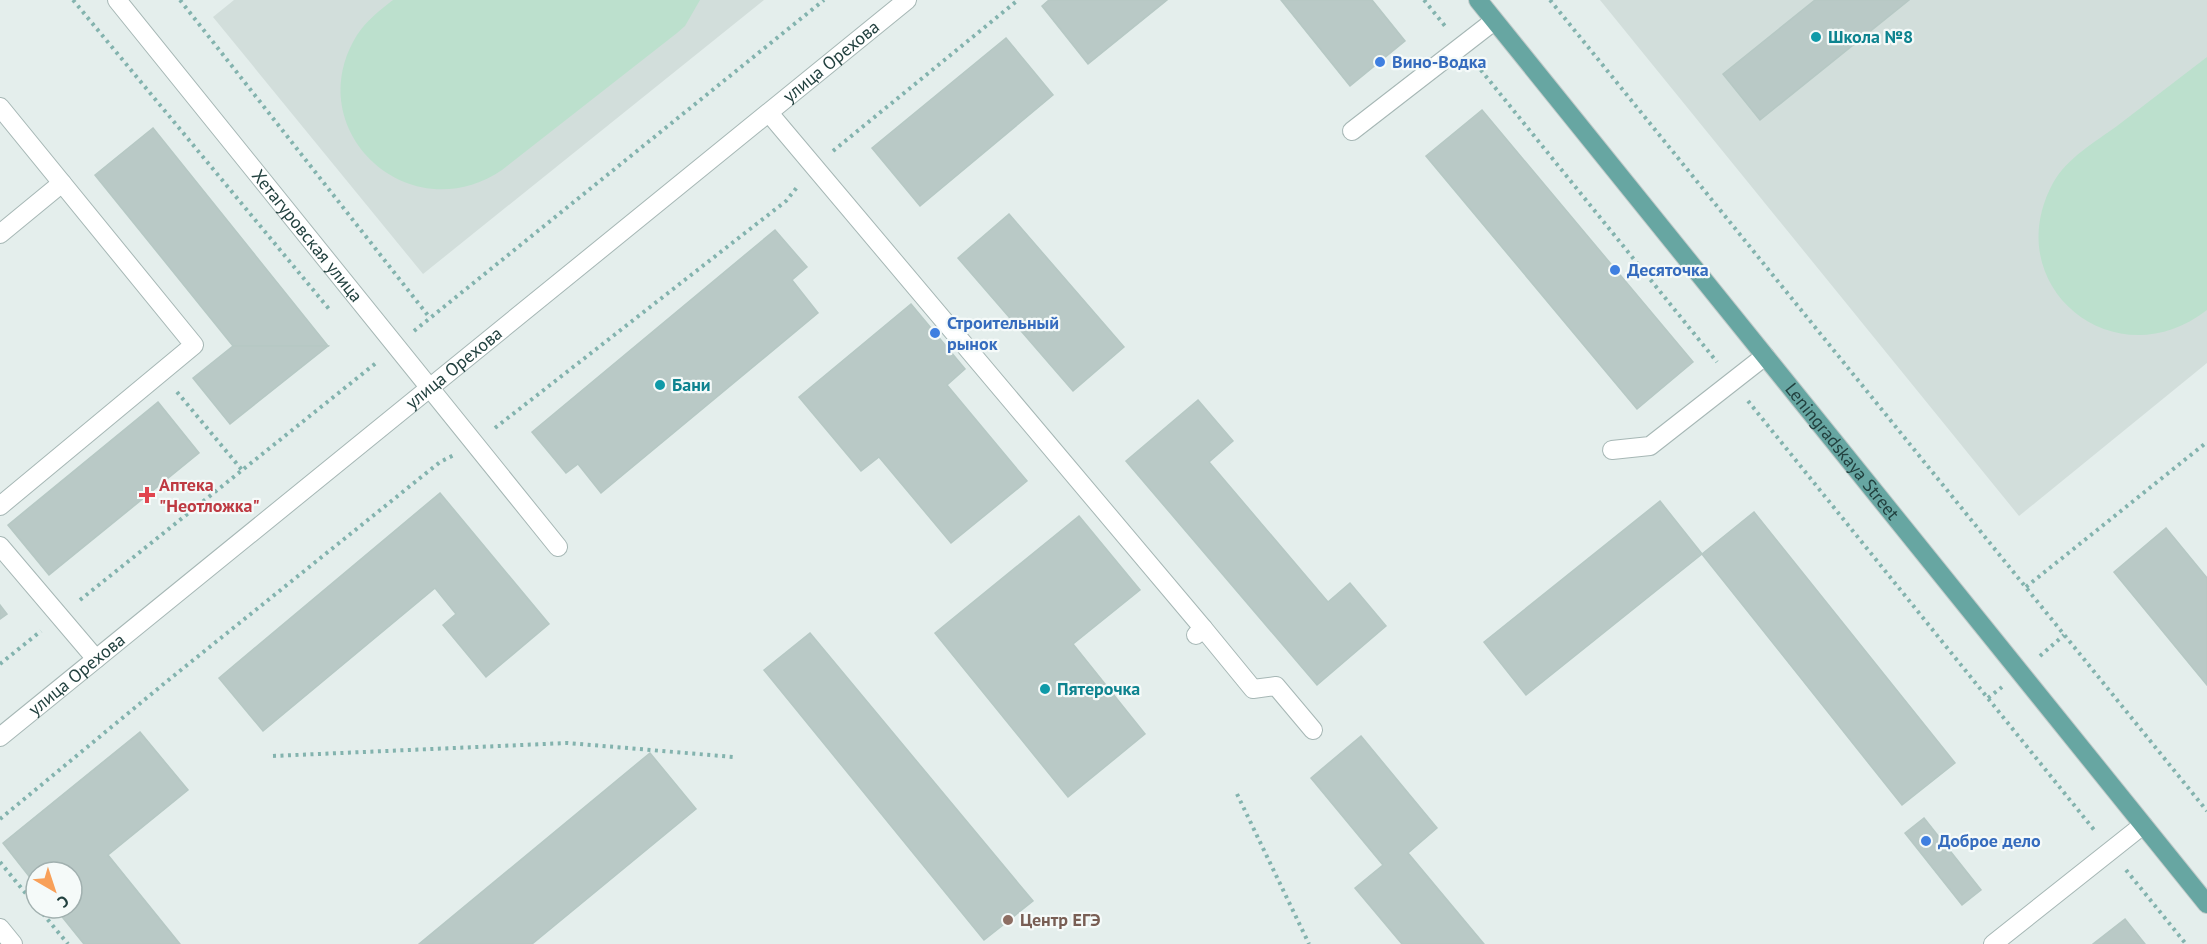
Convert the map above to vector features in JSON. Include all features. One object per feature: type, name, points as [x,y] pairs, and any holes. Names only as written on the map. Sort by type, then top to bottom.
[{"type":"main road","name":"Leningradskaya Street","points":[[1478,0],[2207,904]]},
{"type":"street","name":"Хетагуровская улица","points":[[117,0],[558,547]]},
{"type":"street","name":"улица Орехова","points":[[0,737],[908,0]]},
{"type":"street","points":[[1352,131],[1494,21]]},
{"type":"street","points":[[0,107],[194,345],[0,506]]},
{"type":"street","points":[[769,113],[900,267],[1199,632],[1253,688],[1276,686],[1313,730]]},
{"type":"street","points":[[0,234],[62,183]]},
{"type":"street","points":[[1612,450],[1650,446],[1765,356]]},
{"type":"street","points":[[0,546],[96,659]]},
{"type":"street","points":[[1993,944],[2143,825]]},
{"type":"street","points":[[0,928],[13,944]]},
{"type":"path","points":[[73,0],[329,309]]},
{"type":"path","points":[[180,0],[430,318]]},
{"type":"path","points":[[0,819],[440,462],[475,444],[786,201],[813,167],[1018,0]]},
{"type":"path","points":[[1424,0],[2186,944]]},
{"type":"path","points":[[1550,0],[2207,811]]},
{"type":"path","points":[[162,373],[242,470]]},
{"type":"path","points":[[2026,587],[2207,442]]},
{"type":"path","points":[[273,756],[567,743],[734,757]]},
{"type":"path","points":[[1237,794],[1309,944]]},
{"type":"path","points":[[0,862],[24,891]]},
{"type":"path","points":[[48,920],[68,944]]},
{"type":"shaded area","points":[[234,0],[764,0],[423,274],[213,17]]},
{"type":"shaded area","points":[[1600,0],[2207,0],[2207,363],[2019,516]]},
{"type":"green space","points":[[393,0],[700,0],[685,26],[677,33],[502,170],[467,186],[432,189],[400,180],[372,162],[352,136],[342,105],[342,71],[357,35],[369,20]]},
{"type":"green space","points":[[2207,57],[2207,310],[2172,329],[2136,335],[2103,329],[2074,312],[2053,287],[2041,256],[2040,221],[2053,183],[2082,151]]},
{"type":"building","points":[[1049,0],[1167,0],[1088,64],[1042,6]]},
{"type":"building","points":[[1281,0],[1372,0],[1405,41],[1350,86]]},
{"type":"building","name":"Школа №8","points":[[1815,0],[1909,0],[1760,120],[1723,74]]},
{"type":"building","points":[[1006,38],[1053,95],[920,206],[872,148]]},
{"type":"building","points":[[1482,110],[1693,362],[1637,409],[1426,156]]},
{"type":"building","points":[[153,128],[328,346],[233,346],[95,175]]},
{"type":"building","points":[[1009,214],[1124,347],[1073,391],[958,258]]},
{"type":"building","name":"Бани","points":[[775,230],[807,267],[792,280],[818,313],[601,493],[578,464],[566,473],[532,432]]},
{"type":"building","points":[[911,304],[965,369],[947,385],[1027,481],[951,543],[879,457],[861,471],[799,397]]},
{"type":"building","points":[[233,346],[328,346],[230,424],[193,378]]},
{"type":"building","points":[[1198,400],[1233,441],[1209,462],[1328,602],[1350,583],[1386,626],[1317,685],[1126,461]]},
{"type":"building","points":[[158,402],[199,453],[49,575],[8,525]]},
{"type":"building","points":[[440,493],[549,624],[486,677],[443,625],[456,614],[435,588],[263,731],[219,678]]},
{"type":"building","points":[[1660,501],[1702,554],[1526,695],[1484,642]]},
{"type":"building","points":[[1754,512],[1955,763],[1902,805],[1702,554]]},
{"type":"building","name":"Пятерочка","points":[[1079,516],[1140,590],[1073,644],[1145,734],[1068,797],[935,633]]},
{"type":"building","points":[[2166,528],[2207,578],[2207,685],[2114,572]]},
{"type":"building","points":[[0,605],[7,614],[0,619]]},
{"type":"building","points":[[810,633],[1033,901],[984,940],[764,670]]},
{"type":"building","points":[[140,732],[188,790],[108,855],[180,944],[84,944],[65,920],[84,920],[84,860],[24,860],[24,870],[3,843]]},
{"type":"building","points":[[1361,736],[1437,828],[1408,853],[1484,944],[1402,944],[1355,888],[1383,865],[1311,778]]},
{"type":"building","points":[[650,753],[696,809],[532,944],[419,944]]},
{"type":"building","points":[[1924,818],[1981,890],[1962,905],[1905,833]]},
{"type":"building","points":[[2125,919],[2145,944],[2093,944]]},
{"type":"place","name":"Школа №8","points":[[1816,37]]},
{"type":"place","name":"Вино-Водка","points":[[1380,62]]},
{"type":"place","name":"Десяточка","points":[[1615,270]]},
{"type":"place","name":"Строительный рынок","points":[[935,333]]},
{"type":"place","name":"Бани","points":[[660,385]]},
{"type":"place","name":"Аптека \"Неотложка\"","points":[[147,495]]},
{"type":"place","name":"Пятерочка","points":[[1045,689]]},
{"type":"place","name":"Доброе дело","points":[[1926,841]]},
{"type":"place","name":"Центр ЕГЭ","points":[[1008,920]]}]
